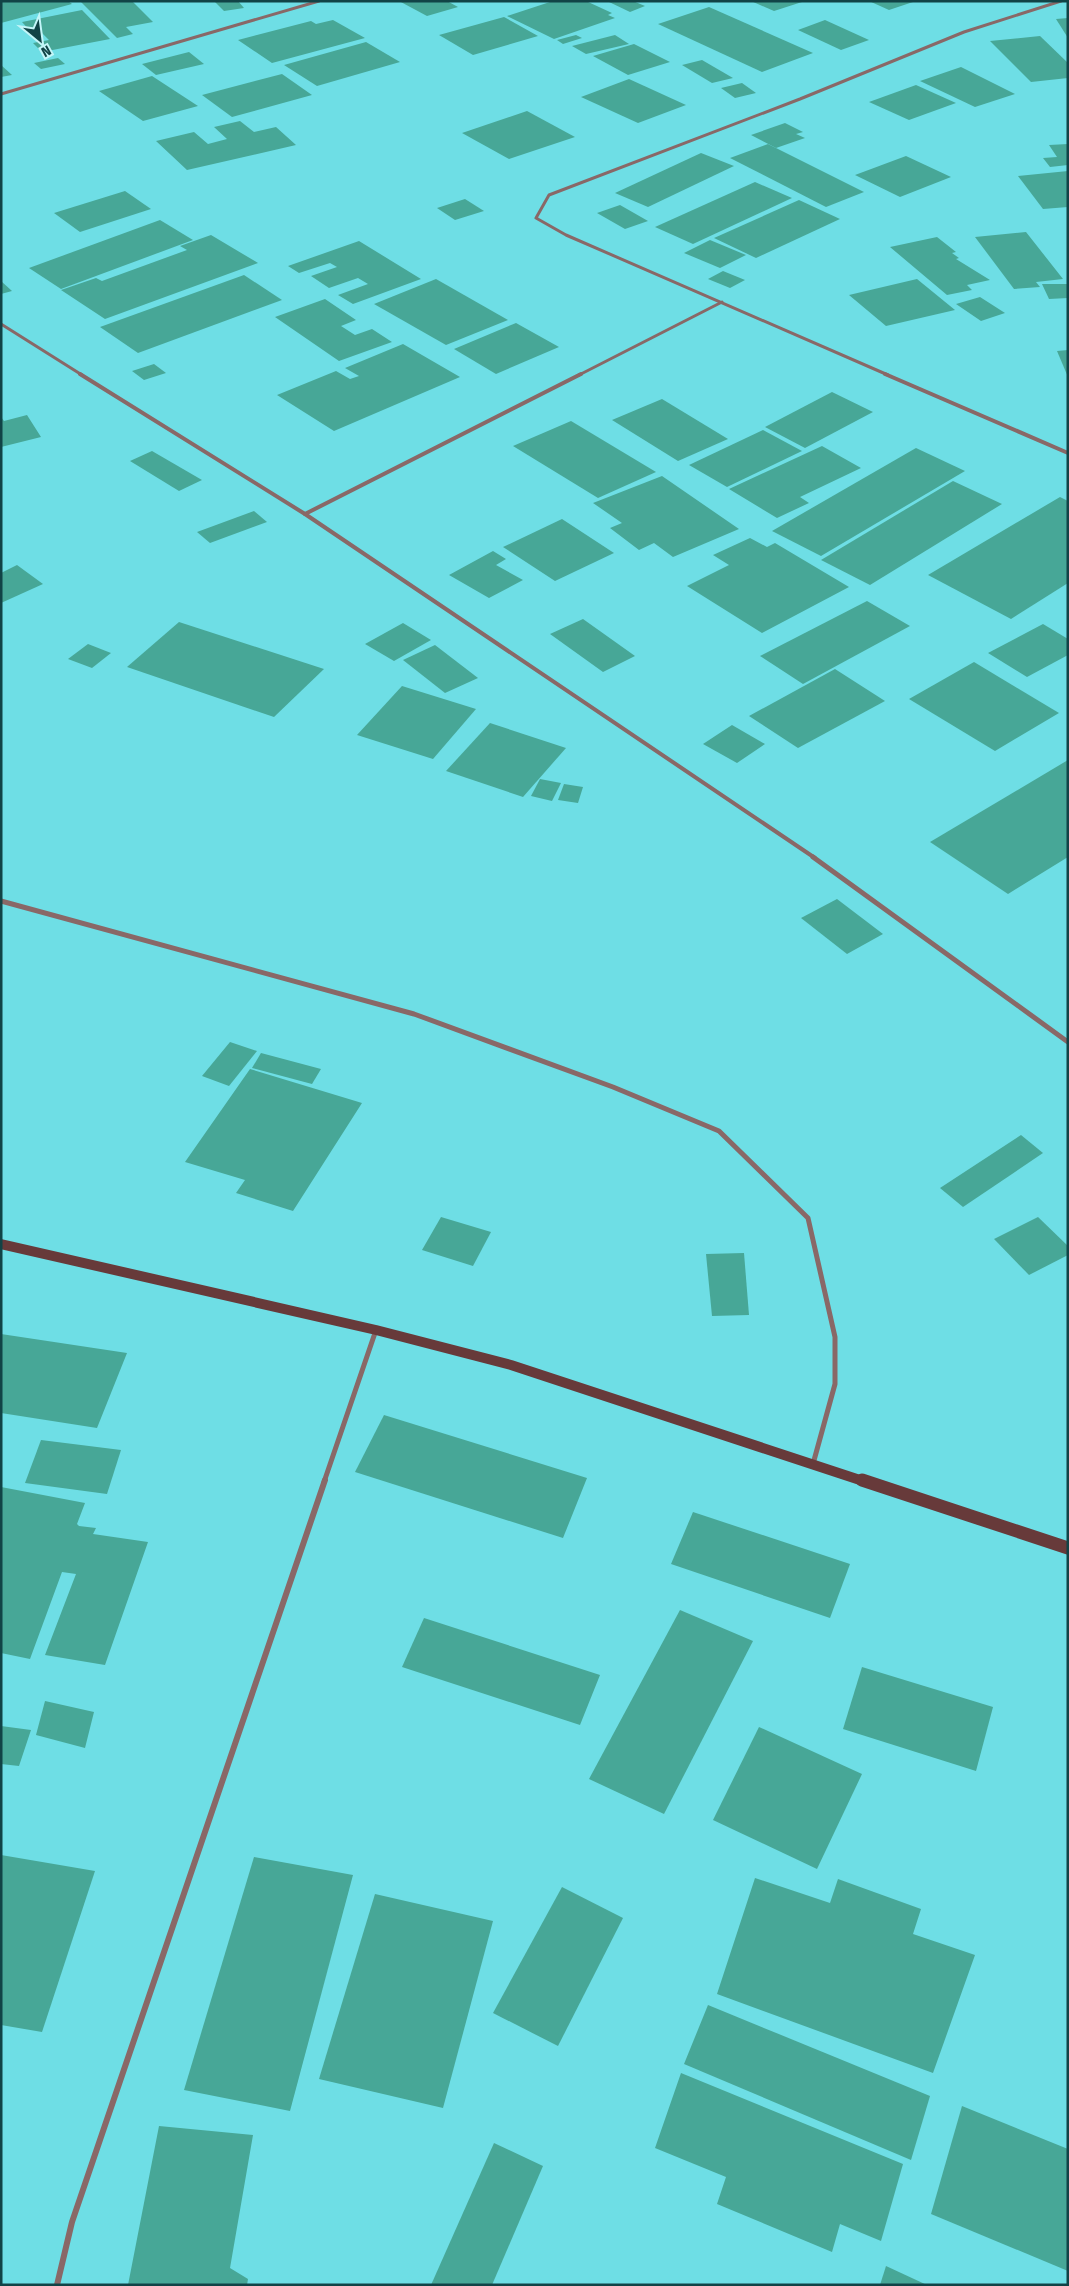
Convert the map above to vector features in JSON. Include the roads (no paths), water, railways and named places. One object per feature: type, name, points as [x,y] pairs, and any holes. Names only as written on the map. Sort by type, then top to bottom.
[{"type":"street","points":[[1,94],[319,1]]},
{"type":"street","points":[[1060,1],[964,32],[800,99],[549,195],[536,218],[566,235],[1068,453]]},
{"type":"street","points":[[305,514],[722,302]]},
{"type":"street","points":[[1,324],[305,514],[830,868],[1068,1042]]},
{"type":"street","points":[[1,901],[414,1014],[613,1087],[718,1131],[808,1218],[835,1337],[835,1384],[813,1464]]},
{"type":"street","points":[[1,1244],[376,1330],[510,1364],[1068,1548]]},
{"type":"street","points":[[57,2285],[72,2222],[376,1330]]}]
